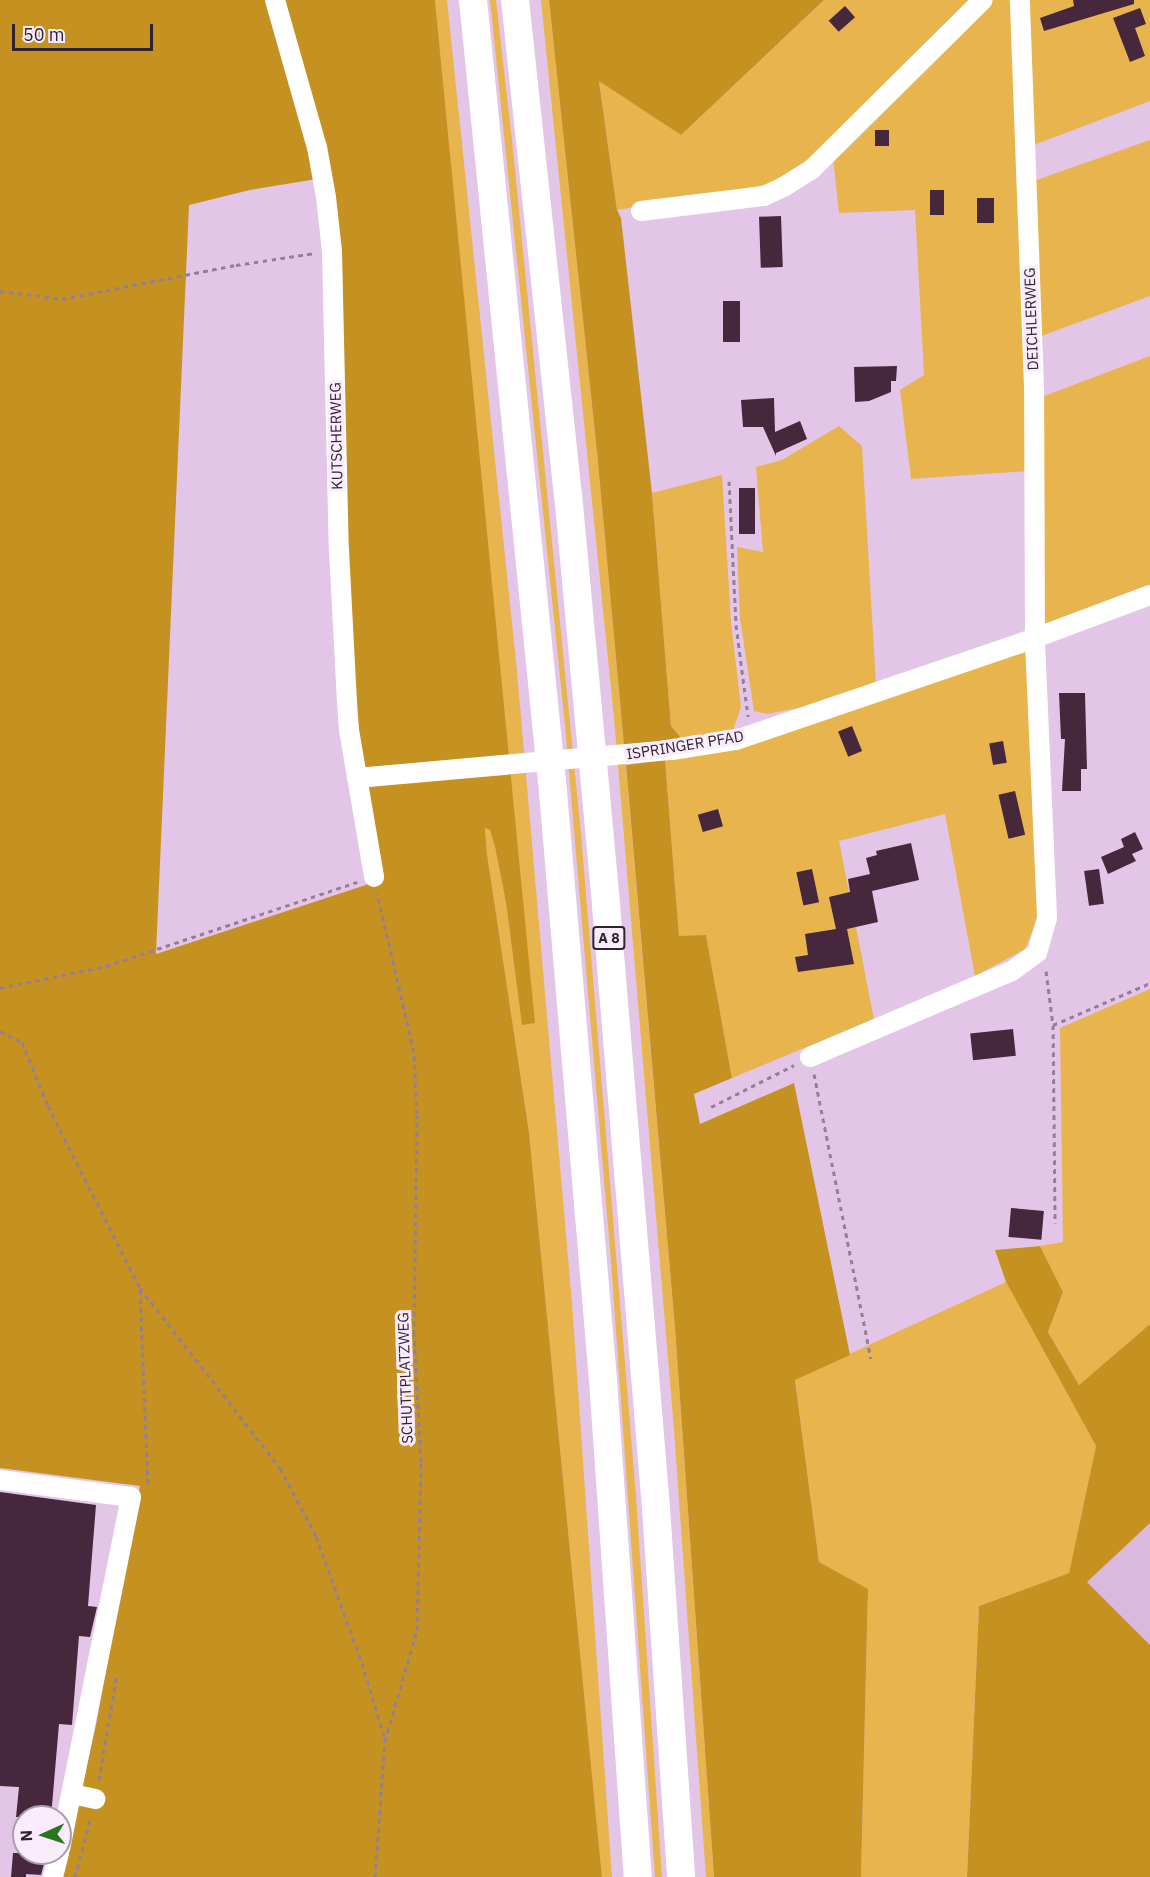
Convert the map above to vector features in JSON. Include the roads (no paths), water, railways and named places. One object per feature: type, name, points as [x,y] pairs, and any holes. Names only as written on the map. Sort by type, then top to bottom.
[{"type":"highway","points":[[473,0],[519,440],[580,1102],[614,1520],[638,1877]]},
{"type":"highway","name":"A 8","points":[[515,0],[569,506],[608,918],[657,1508],[681,1877]]},
{"type":"lane","name":"KUTSCHERWEG","points":[[275,0],[317,147],[332,251],[339,550],[347,711],[374,877]]},
{"type":"lane","points":[[641,211],[764,196],[785,186],[812,169],[983,0]]},
{"type":"lane","name":"DEICHLERWEG","points":[[1020,0],[1034,387],[1035,638]]},
{"type":"lane","name":"ISPRINGER PFAD","points":[[357,778],[672,750],[750,735],[1035,638],[1150,596]]},
{"type":"lane","points":[[810,1057],[1012,971],[1037,953],[1047,917],[1035,638]]},
{"type":"lane","points":[[0,1480],[131,1497],[70,1805]]},
{"type":"lane","points":[[72,1794],[95,1799]]}]
